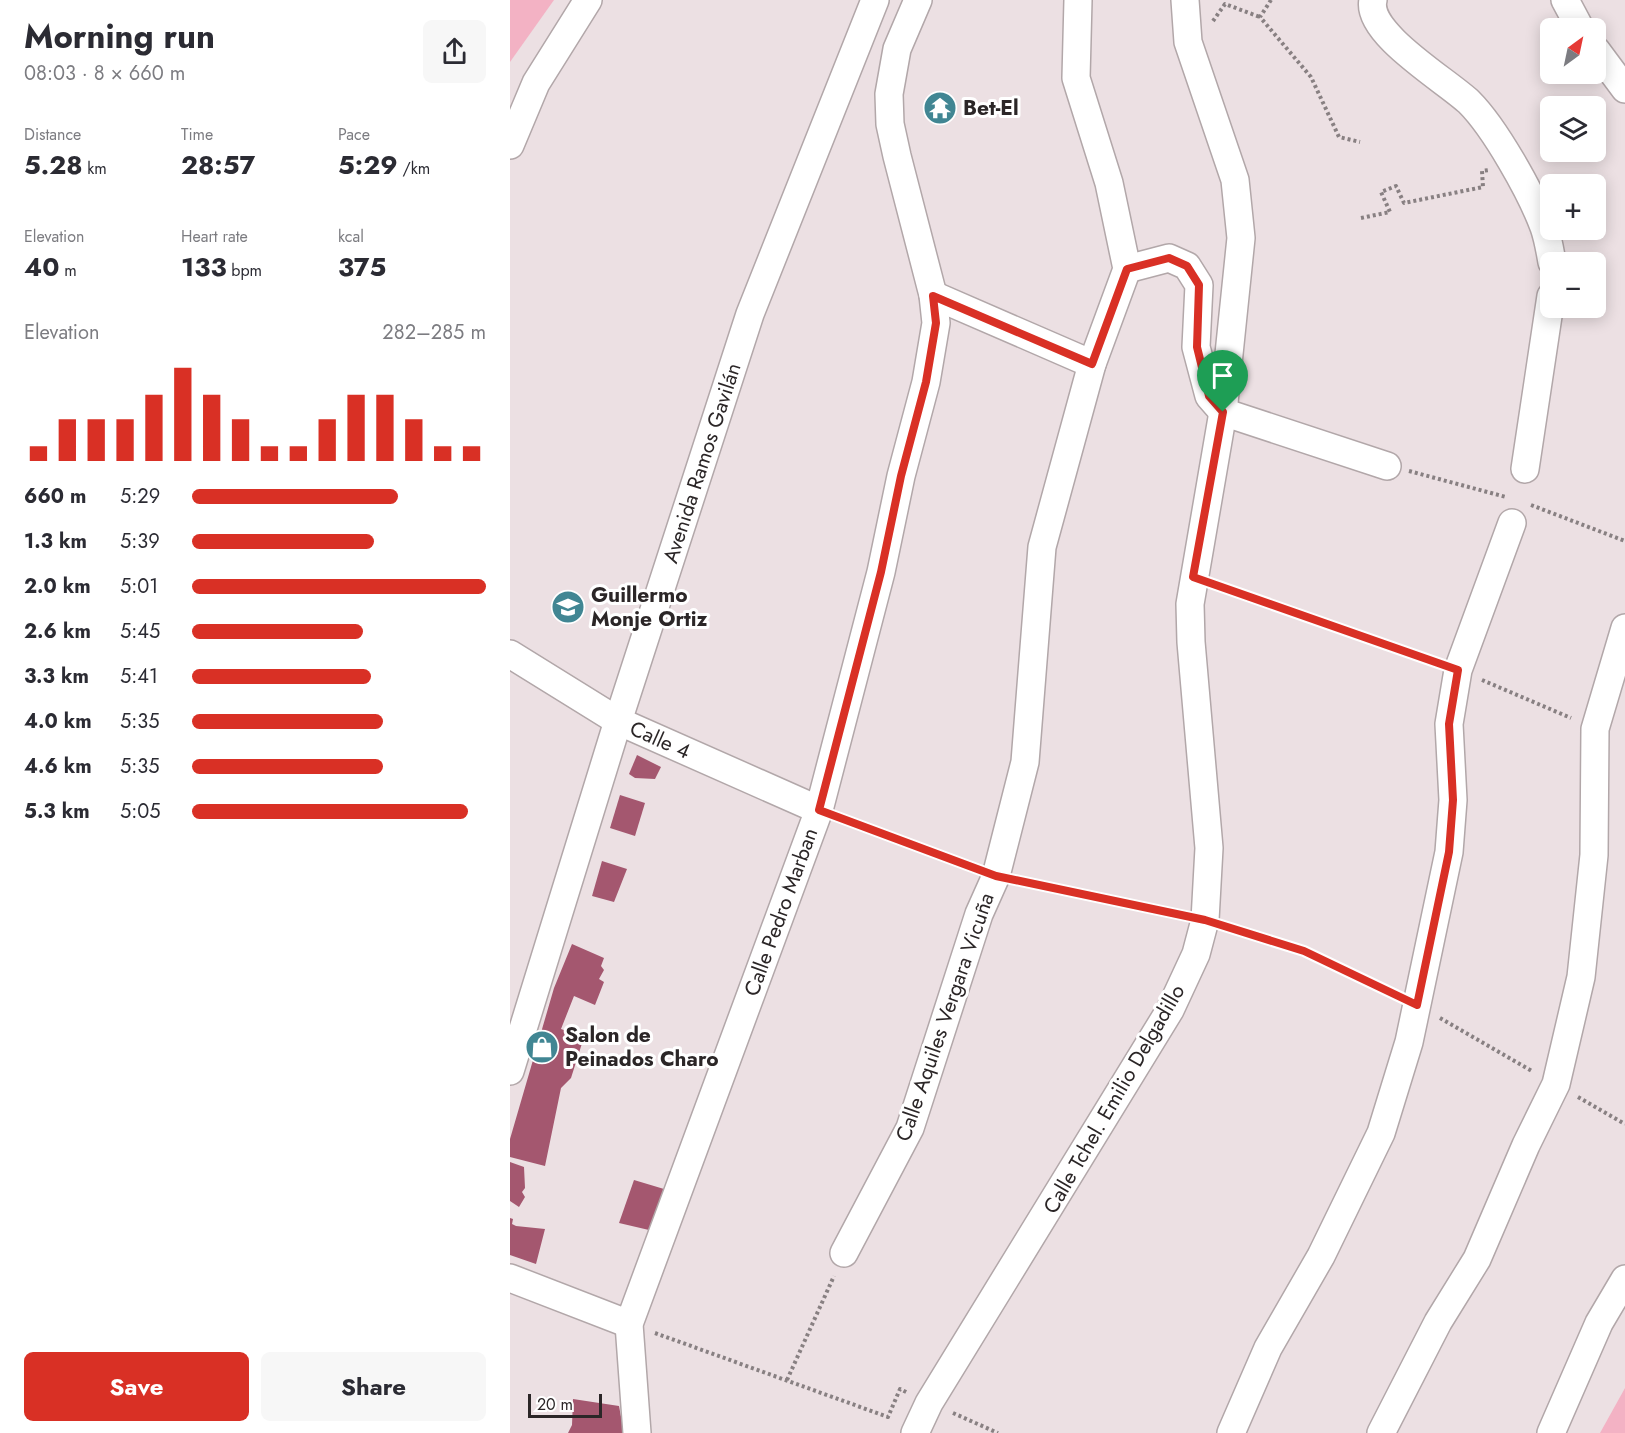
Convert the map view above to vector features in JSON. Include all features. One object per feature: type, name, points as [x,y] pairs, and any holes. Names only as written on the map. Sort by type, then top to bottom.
[{"type":"street","points":[[510,145],[536,83],[588,0]]},
{"type":"street","name":"Avenida Ramos Gavilán","points":[[510,1071],[618,721],[750,314],[875,0]]},
{"type":"street","name":"Calle Pedro Marban","points":[[637,1433],[629,1324],[819,810],[881,572],[901,476],[926,382],[936,323],[933,296],[890,124],[891,75],[897,49],[918,0]]},
{"type":"street","points":[[1078,0],[1076,78],[1109,183],[1127,269],[1169,258],[1187,266],[1199,285],[1197,347],[1209,396],[1223,412],[1387,466]]},
{"type":"street","points":[[1372,0],[1376,20],[1392,40],[1470,103],[1495,134],[1530,194],[1545,229],[1550,252]]},
{"type":"street","points":[[1565,0],[1575,18]]},
{"type":"street","name":"Calle Tchel. Emilio Delgadillo","points":[[915,1433],[929,1403],[1170,1010],[1196,954],[1205,920],[1209,848],[1191,642],[1193,577],[1223,412],[1240,269],[1241,238],[1235,180],[1225,146],[1197,76],[1188,42],[1185,5]]},
{"type":"street","points":[[1606,63],[1625,89]]},
{"type":"street","name":"Calle Aquiles Vergara Vicuña","points":[[844,1253],[910,1128],[979,914],[996,876],[1025,762],[1042,547],[1092,364],[1127,269]]},
{"type":"street","points":[[933,296],[1092,364]]},
{"type":"street","points":[[1525,469],[1548,318]]},
{"type":"street","points":[[1231,1433],[1268,1348],[1321,1256],[1381,1133],[1409,1042],[1449,852],[1453,800],[1449,724],[1458,670],[1514,507]]},
{"type":"street","points":[[1381,1433],[1438,1322],[1477,1259],[1526,1145],[1556,1084],[1582,966],[1594,855],[1595,729],[1625,628]]},
{"type":"street","name":"Calle 4","points":[[510,654],[618,721],[819,810]]},
{"type":"street","points":[[510,1278],[629,1324]]},
{"type":"street","points":[[1551,1433],[1599,1323],[1625,1279]]},
{"type":"path","points":[[1260,17],[1270,0]]},
{"type":"path","points":[[1185,5],[1201,11],[1212,22],[1225,4],[1260,17],[1311,77],[1339,137],[1360,142]]},
{"type":"path","points":[[1361,218],[1390,212],[1381,192],[1396,186],[1404,203],[1483,187],[1482,171],[1493,170]]},
{"type":"path","points":[[1387,466],[1625,541]]},
{"type":"path","points":[[1193,577],[1458,670],[1595,729]]},
{"type":"path","points":[[819,810],[996,876],[1205,920],[1304,951],[1417,1005],[1625,1124]]},
{"type":"path","points":[[787,1380],[844,1253]]},
{"type":"path","points":[[629,1324],[888,1417],[900,1389],[998,1433]]},
{"type":"shaded area","points":[[510,0],[554,0],[510,62]]},
{"type":"shaded area","points":[[1625,1388],[1625,1433],[1600,1433]]},
{"type":"building","points":[[637,755],[661,767],[655,779],[635,778],[629,774]]},
{"type":"building","points":[[620,795],[645,803],[635,836],[610,828]]},
{"type":"building","points":[[602,861],[627,869],[614,902],[592,896]]},
{"type":"building","points":[[572,944],[604,958],[601,966],[604,970],[599,979],[604,982],[595,1005],[574,996],[561,1029],[584,1037],[571,1078],[561,1088],[545,1166],[510,1157],[510,1139],[554,988]]},
{"type":"building","points":[[510,1162],[524,1167],[525,1188],[522,1192],[525,1197],[519,1207],[510,1201]]},
{"type":"building","points":[[634,1180],[664,1189],[649,1230],[619,1223]]},
{"type":"building","points":[[510,1218],[513,1219],[512,1224],[516,1226],[545,1229],[536,1264],[510,1255]]},
{"type":"building","points":[[573,1399],[619,1406],[624,1433],[568,1433],[572,1425]]},
{"type":"place","name":"Bet-El","points":[[940,108]]},
{"type":"place","name":"Guillermo Monje Ortiz","points":[[568,607]]},
{"type":"place","name":"Salon de Peinados Charo","points":[[542,1047]]},
{"type":"route","points":[[1169,258],[1187,266],[1199,285],[1197,347],[1209,396],[1223,412],[1193,577],[1458,670],[1449,724],[1453,800],[1449,852],[1417,1005],[1304,951],[1205,920],[996,876],[819,810],[881,572],[901,476],[926,382],[936,323],[933,296],[1092,364],[1127,269],[1169,258]]}]
